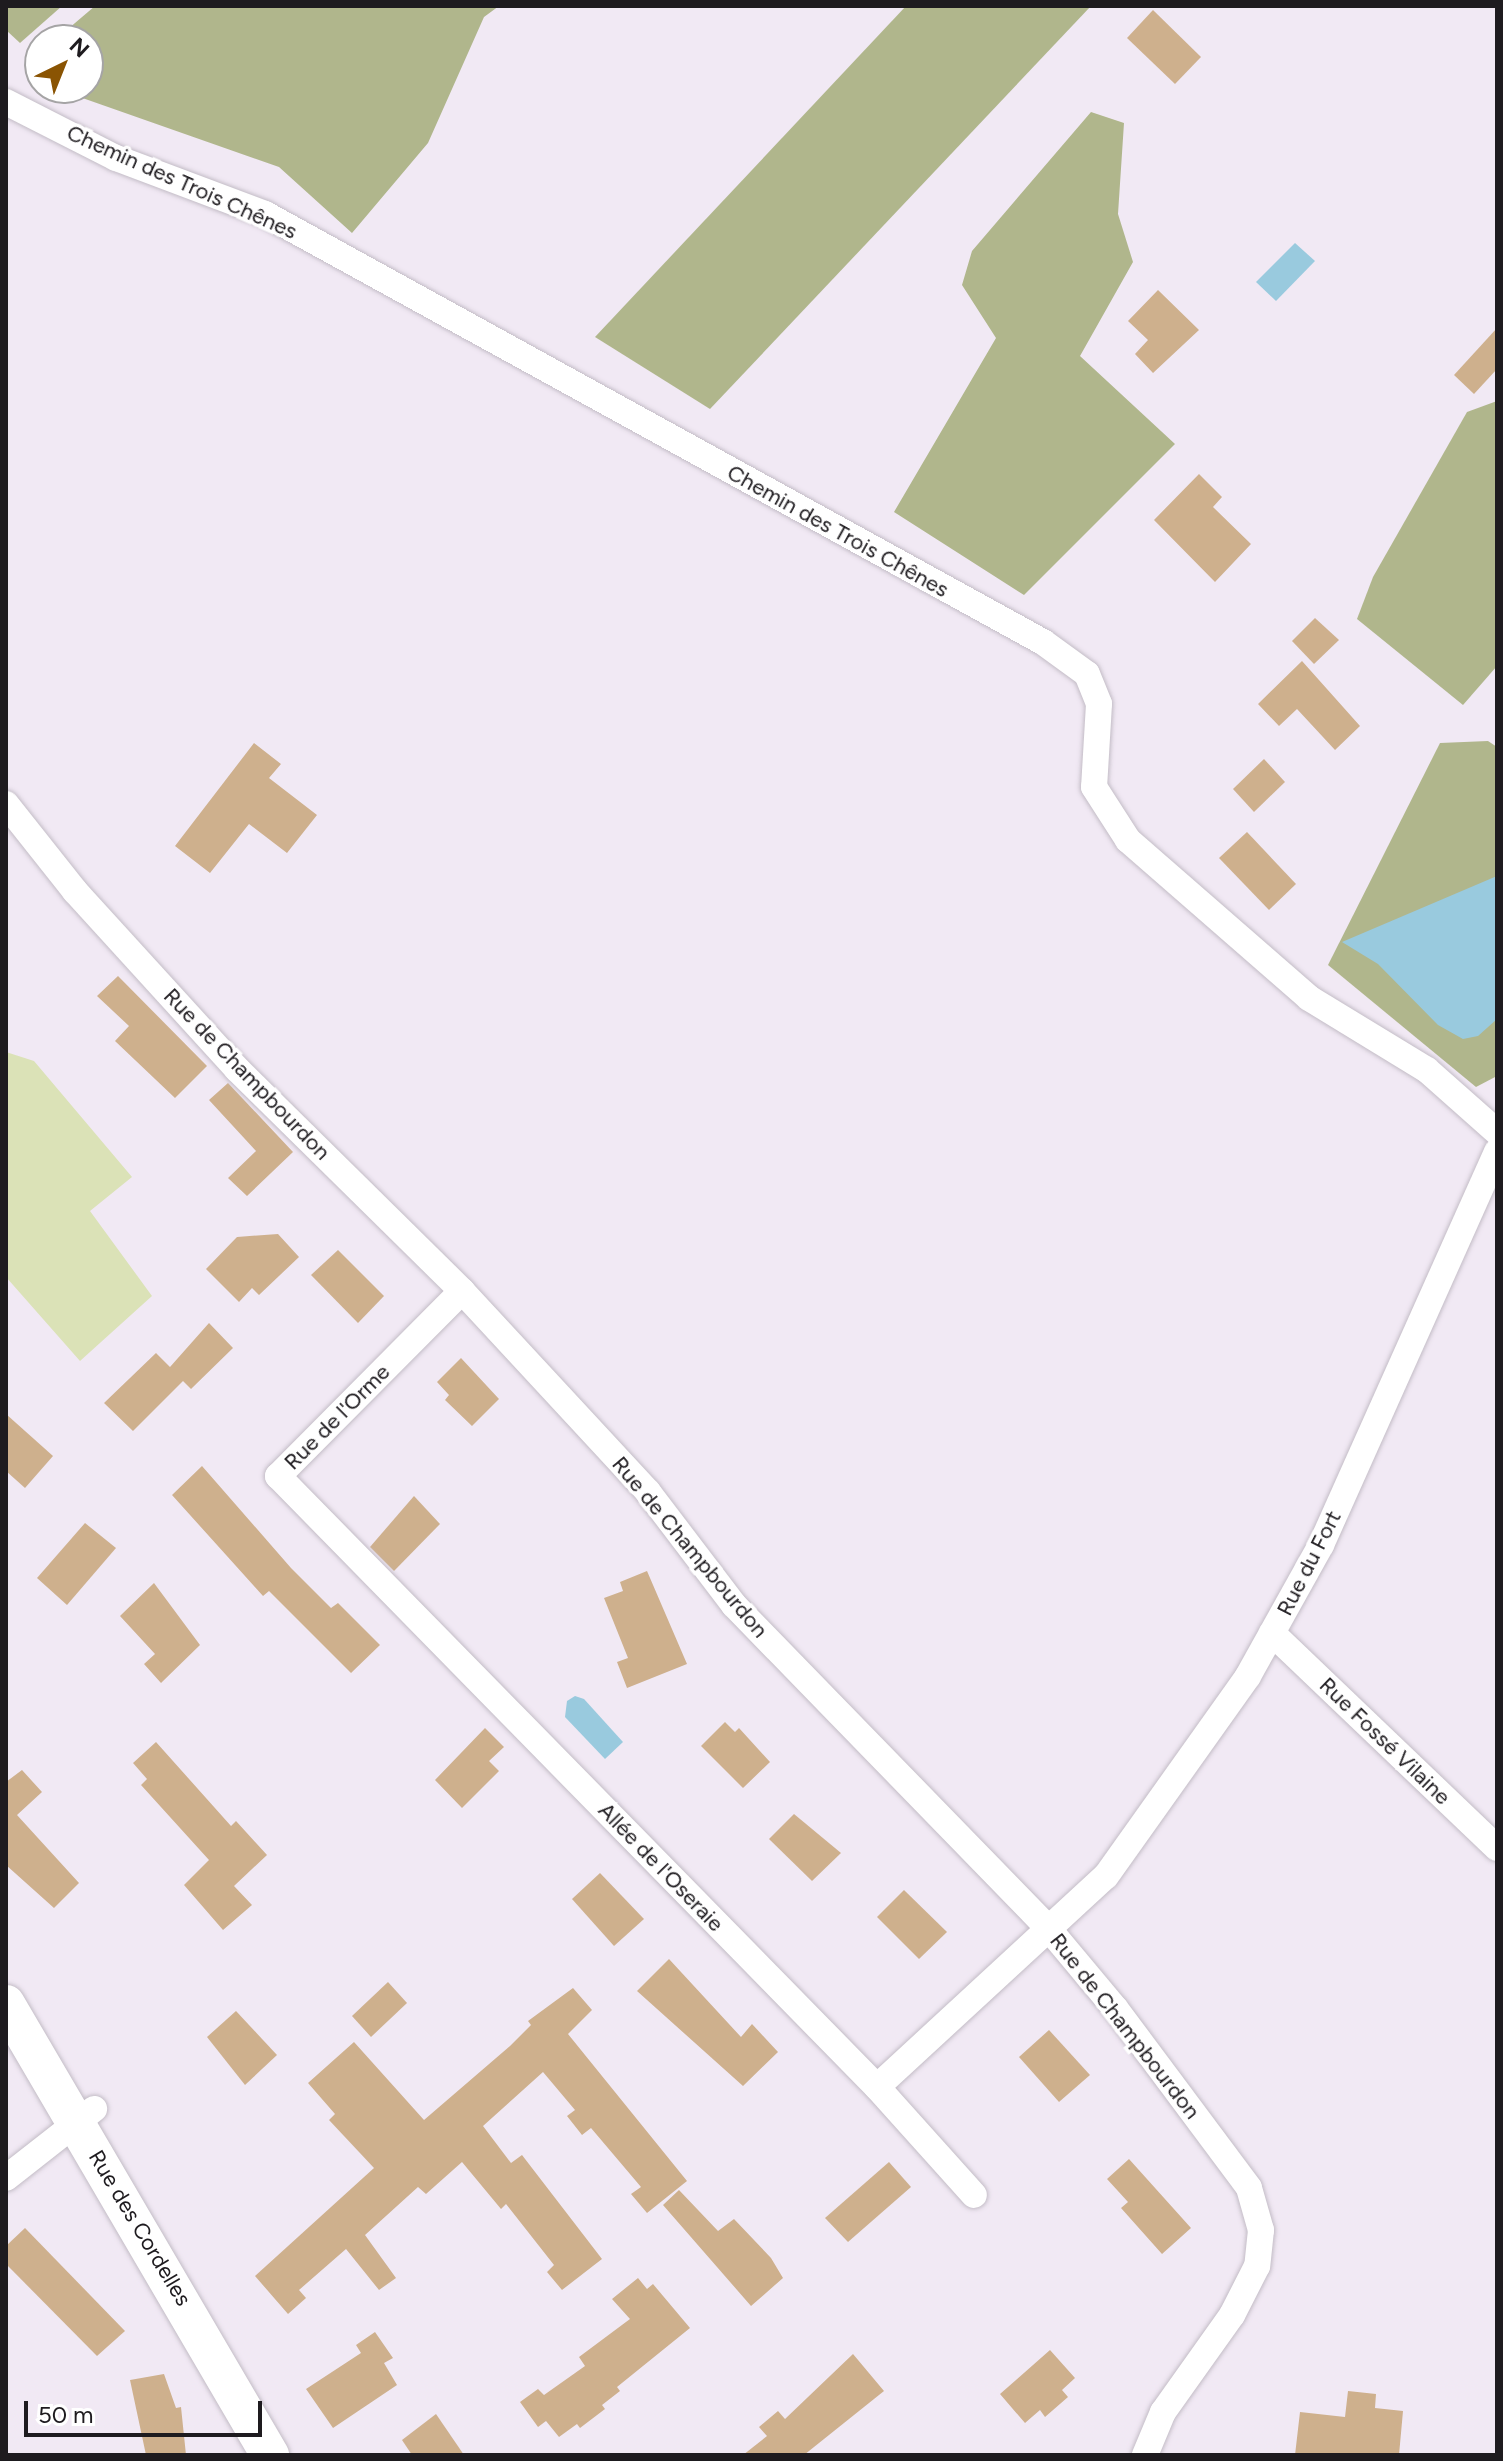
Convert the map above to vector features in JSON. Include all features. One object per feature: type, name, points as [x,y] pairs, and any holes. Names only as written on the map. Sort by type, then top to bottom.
[{"type":"street","name":"Chemin des Trois Chênes","points":[[6,102],[116,158],[265,214],[1043,642],[1087,674],[1099,704],[1094,787],[1128,840],[1309,998],[1427,1070],[1497,1132]]},
{"type":"street","name":"Rue de Champbourdon","points":[[6,804],[75,891],[237,1069],[462,1291],[648,1492],[734,1605],[1048,1928],[1115,2008],[1249,2188],[1261,2230],[1257,2266],[1232,2315],[1163,2412],[1140,2454]]},
{"type":"street","name":"Rue du Fort","points":[[1048,1928],[1106,1876],[1248,1676],[1321,1545],[1497,1152]]},
{"type":"street","name":"Rue de l'Orme","points":[[445,1647],[278,1476],[462,1291]]},
{"type":"street","name":"Rue Fossé Vilaine","points":[[1272,1633],[1497,1848]]},
{"type":"street","name":"Allée de l'Oseraie","points":[[445,1647],[877,2087],[974,2195]]},
{"type":"street","points":[[877,2087],[1048,1928]]},
{"type":"street","name":"Rue des Cordelles","points":[[6,2004],[85,2114],[270,2455]]},
{"type":"street","points":[[6,2178],[85,2114]]},
{"type":"green space","points":[[6,6],[62,6],[42,24],[24,24],[24,39],[20,43],[6,30]]},
{"type":"green space","points":[[95,6],[499,6],[484,17],[428,143],[352,233],[279,167],[100,104],[104,104],[104,24],[74,24]]},
{"type":"green space","points":[[906,6],[1091,6],[710,409],[595,337]]},
{"type":"green space","points":[[1091,112],[1124,123],[1118,214],[1133,262],[1080,356],[1175,444],[1024,595],[894,512],[996,338],[962,285],[972,251]]},
{"type":"green space","points":[[1497,401],[1497,666],[1463,705],[1357,619],[1373,577],[1467,412]]},
{"type":"green space","points":[[1488,741],[1497,747],[1497,1076],[1476,1087],[1328,965],[1440,743]]},
{"type":"green space","points":[[6,1052],[34,1061],[132,1177],[90,1211],[152,1296],[80,1361],[6,1277]]},
{"type":"water","points":[[1295,243],[1315,261],[1276,301],[1256,282]]},
{"type":"water","points":[[1497,876],[1497,1019],[1478,1036],[1463,1039],[1438,1025],[1378,964],[1342,942]]},
{"type":"water","points":[[575,1696],[584,1699],[623,1742],[605,1759],[565,1717],[567,1701]]},
{"type":"building","points":[[1153,10],[1201,57],[1175,84],[1127,38]]},
{"type":"building","points":[[1158,290],[1199,330],[1153,373],[1135,354],[1148,340],[1128,321]]},
{"type":"building","points":[[1497,328],[1497,369],[1474,394],[1454,375]]},
{"type":"building","points":[[1199,474],[1222,497],[1213,507],[1251,544],[1215,582],[1154,520]]},
{"type":"building","points":[[1315,618],[1339,640],[1314,664],[1292,641]]},
{"type":"building","points":[[1302,661],[1360,726],[1335,750],[1297,709],[1279,726],[1258,704]]},
{"type":"building","points":[[254,743],[281,764],[269,778],[317,815],[287,853],[249,824],[210,873],[175,846]]},
{"type":"building","points":[[1264,759],[1285,782],[1254,812],[1233,789]]},
{"type":"building","points":[[1247,832],[1296,884],[1269,910],[1219,858]]},
{"type":"building","points":[[118,976],[207,1066],[175,1098],[115,1041],[129,1026],[97,996]]},
{"type":"building","points":[[228,1083],[293,1152],[247,1196],[228,1178],[256,1151],[209,1100]]},
{"type":"building","points":[[278,1234],[299,1257],[259,1295],[252,1288],[239,1302],[206,1269],[237,1237]]},
{"type":"building","points":[[338,1250],[384,1296],[358,1323],[311,1275]]},
{"type":"building","points":[[209,1323],[233,1348],[191,1389],[183,1381],[133,1431],[104,1403],[156,1353],[170,1367]]},
{"type":"building","points":[[461,1358],[499,1399],[472,1426],[445,1400],[449,1395],[437,1382]]},
{"type":"building","points":[[6,1414],[53,1456],[25,1488],[6,1471]]},
{"type":"building","points":[[202,1466],[291,1568],[331,1608],[338,1603],[380,1645],[351,1673],[269,1591],[263,1596],[172,1495]]},
{"type":"building","points":[[414,1496],[440,1524],[394,1571],[370,1547]]},
{"type":"building","points":[[85,1523],[116,1548],[67,1605],[37,1578]]},
{"type":"building","points":[[647,1571],[687,1664],[627,1688],[617,1662],[628,1658],[604,1598],[623,1591],[620,1582]]},
{"type":"building","points":[[154,1583],[200,1645],[161,1683],[144,1664],[155,1654],[120,1616]]},
{"type":"building","points":[[725,1722],[735,1732],[739,1728],[770,1762],[743,1788],[701,1746]]},
{"type":"building","points":[[485,1728],[504,1747],[489,1761],[499,1771],[462,1808],[435,1780]]},
{"type":"building","points":[[156,1742],[231,1826],[236,1821],[267,1855],[234,1886],[252,1905],[223,1930],[184,1885],[209,1860],[141,1785],[147,1779],[133,1763]]},
{"type":"building","points":[[22,1770],[42,1792],[17,1815],[79,1883],[54,1908],[6,1865],[6,1782]]},
{"type":"building","points":[[794,1814],[841,1853],[812,1881],[769,1839]]},
{"type":"building","points":[[600,1873],[644,1919],[614,1946],[572,1899]]},
{"type":"building","points":[[904,1890],[947,1932],[919,1959],[877,1917]]},
{"type":"building","points":[[669,1959],[741,2037],[752,2024],[778,2052],[743,2086],[637,1991]]},
{"type":"building","points":[[388,1982],[407,2003],[371,2037],[352,2016]]},
{"type":"building","points":[[573,1988],[592,2010],[568,2034],[687,2181],[647,2213],[631,2194],[641,2187],[591,2128],[582,2135],[567,2116],[575,2110],[543,2072],[483,2126],[511,2163],[522,2155],[602,2259],[562,2290],[547,2272],[554,2265],[506,2204],[501,2209],[462,2162],[426,2194],[418,2187],[365,2235],[396,2278],[379,2290],[346,2249],[299,2290],[306,2298],[288,2314],[255,2276],[374,2168],[329,2120],[335,2114],[308,2083],[354,2042],[424,2120],[510,2046],[531,2025],[528,2021]]},
{"type":"building","points":[[236,2011],[277,2055],[245,2085],[207,2037]]},
{"type":"building","points":[[1049,2030],[1090,2075],[1059,2102],[1019,2057]]},
{"type":"building","points":[[1129,2159],[1191,2228],[1162,2254],[1121,2208],[1128,2202],[1107,2179]]},
{"type":"building","points":[[889,2162],[911,2187],[848,2242],[825,2218]]},
{"type":"building","points":[[679,2190],[718,2231],[734,2219],[771,2258],[783,2278],[751,2306],[663,2205]]},
{"type":"building","points":[[25,2228],[125,2331],[97,2356],[6,2264],[6,2246]]},
{"type":"building","points":[[638,2278],[647,2289],[653,2284],[690,2328],[617,2387],[620,2391],[602,2405],[605,2409],[580,2428],[577,2424],[559,2437],[546,2421],[538,2427],[520,2402],[538,2389],[544,2395],[585,2366],[579,2357],[630,2319],[612,2299]]},
{"type":"building","points":[[375,2332],[393,2358],[384,2363],[397,2385],[333,2428],[306,2389],[361,2353],[356,2345]]},
{"type":"building","points":[[1050,2350],[1075,2378],[1062,2390],[1068,2397],[1045,2417],[1040,2410],[1025,2423],[1000,2394]]},
{"type":"building","points":[[853,2354],[884,2391],[804,2455],[743,2455],[767,2436],[759,2427],[778,2411],[785,2419]]},
{"type":"building","points":[[164,2374],[176,2408],[181,2407],[186,2455],[146,2455],[130,2380]]},
{"type":"building","points":[[1348,2391],[1376,2394],[1375,2408],[1403,2411],[1399,2455],[1295,2455],[1300,2412],[1345,2417]]},
{"type":"building","points":[[436,2414],[464,2455],[412,2455],[402,2440]]}]
